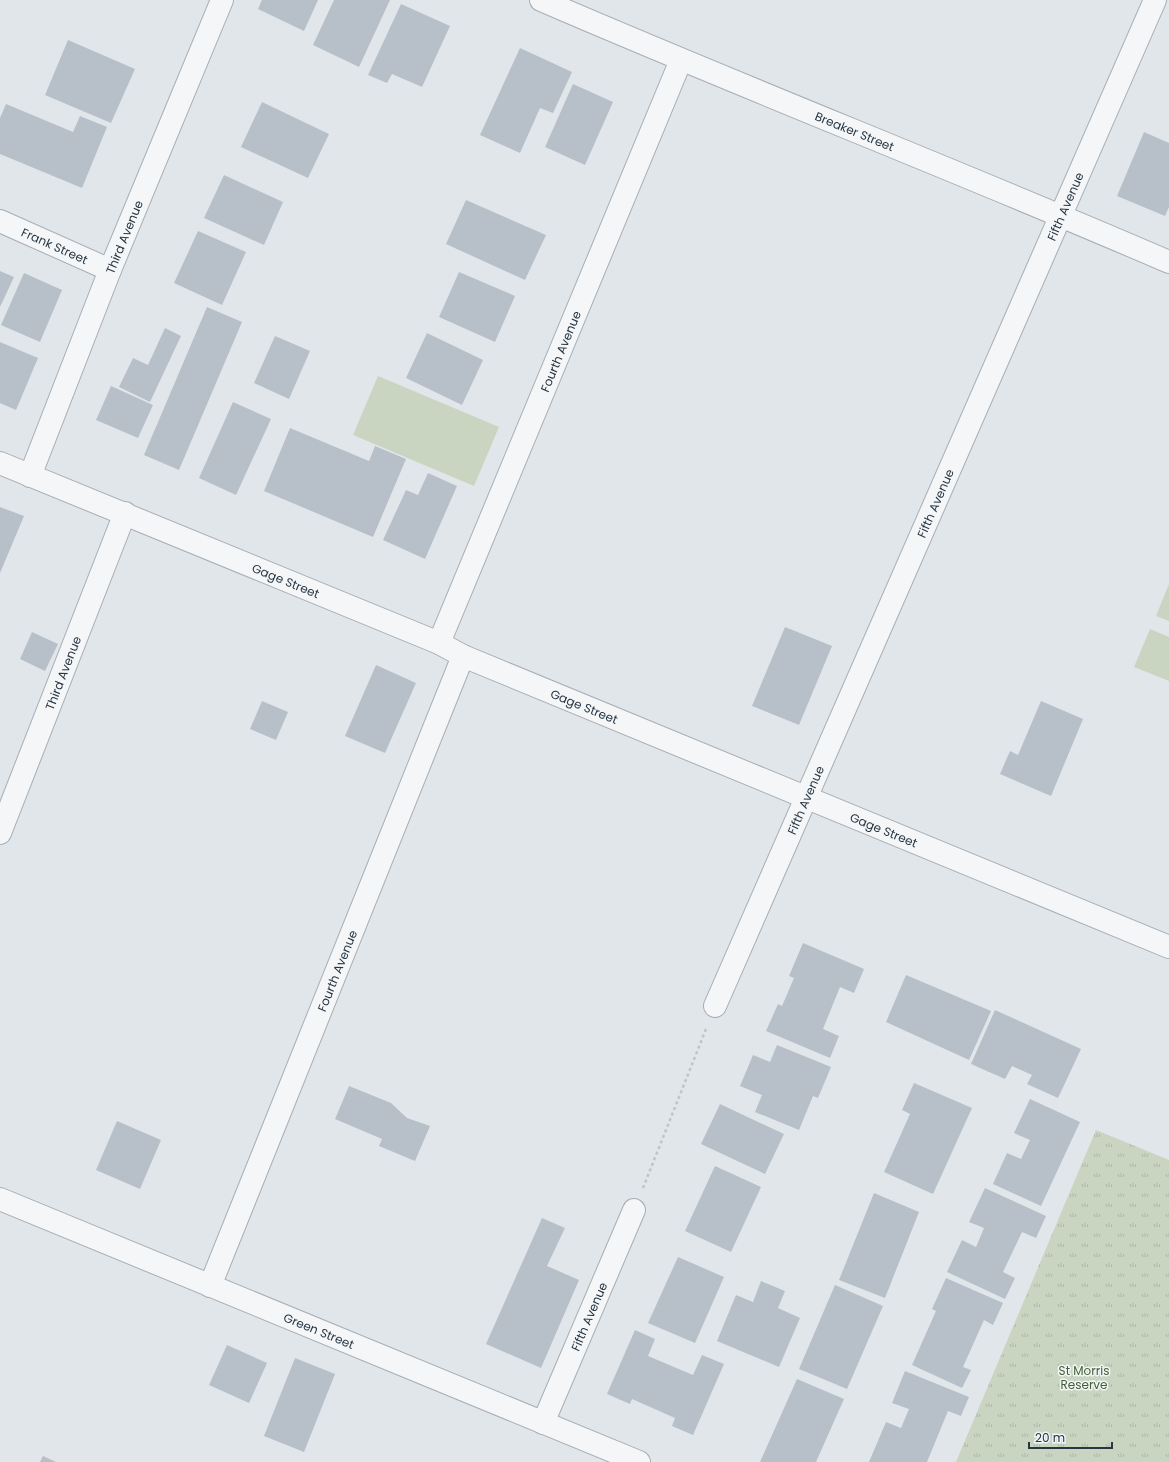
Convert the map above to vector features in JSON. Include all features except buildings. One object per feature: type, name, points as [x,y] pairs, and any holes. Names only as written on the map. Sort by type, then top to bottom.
[{"type":"street","name":"Third Avenue","points":[[30,476],[110,270],[222,0]]},
{"type":"street","name":"Breaker Street","points":[[541,0],[681,60],[1060,215],[1169,262]]},
{"type":"street","name":"Fifth Avenue","points":[[715,1006],[1155,0]]},
{"type":"street","name":"Fourth Avenue","points":[[439,643],[681,60]]},
{"type":"street","name":"Frank Street","points":[[0,221],[110,270]]},
{"type":"street","name":"Gage Street","points":[[0,463],[439,643],[463,656],[1169,947]]},
{"type":"street","name":"Third Avenue","points":[[0,833],[125,513]]},
{"type":"street","name":"Fourth Avenue","points":[[210,1286],[463,656]]},
{"type":"street","name":"Green Street","points":[[0,1199],[639,1462]]},
{"type":"street","name":"Fifth Avenue","points":[[543,1422],[634,1210]]},
{"type":"path","points":[[634,1210],[715,1006]]},
{"type":"green space","points":[[378,376],[499,427],[474,486],[353,435]]},
{"type":"green space","points":[[1169,584],[1169,621],[1156,616]]},
{"type":"green space","points":[[1150,629],[1169,637],[1169,681],[1134,667]]},
{"type":"green space","name":"St Morris Reserve","points":[[1096,1130],[1169,1160],[1169,1462],[956,1462]]}]
